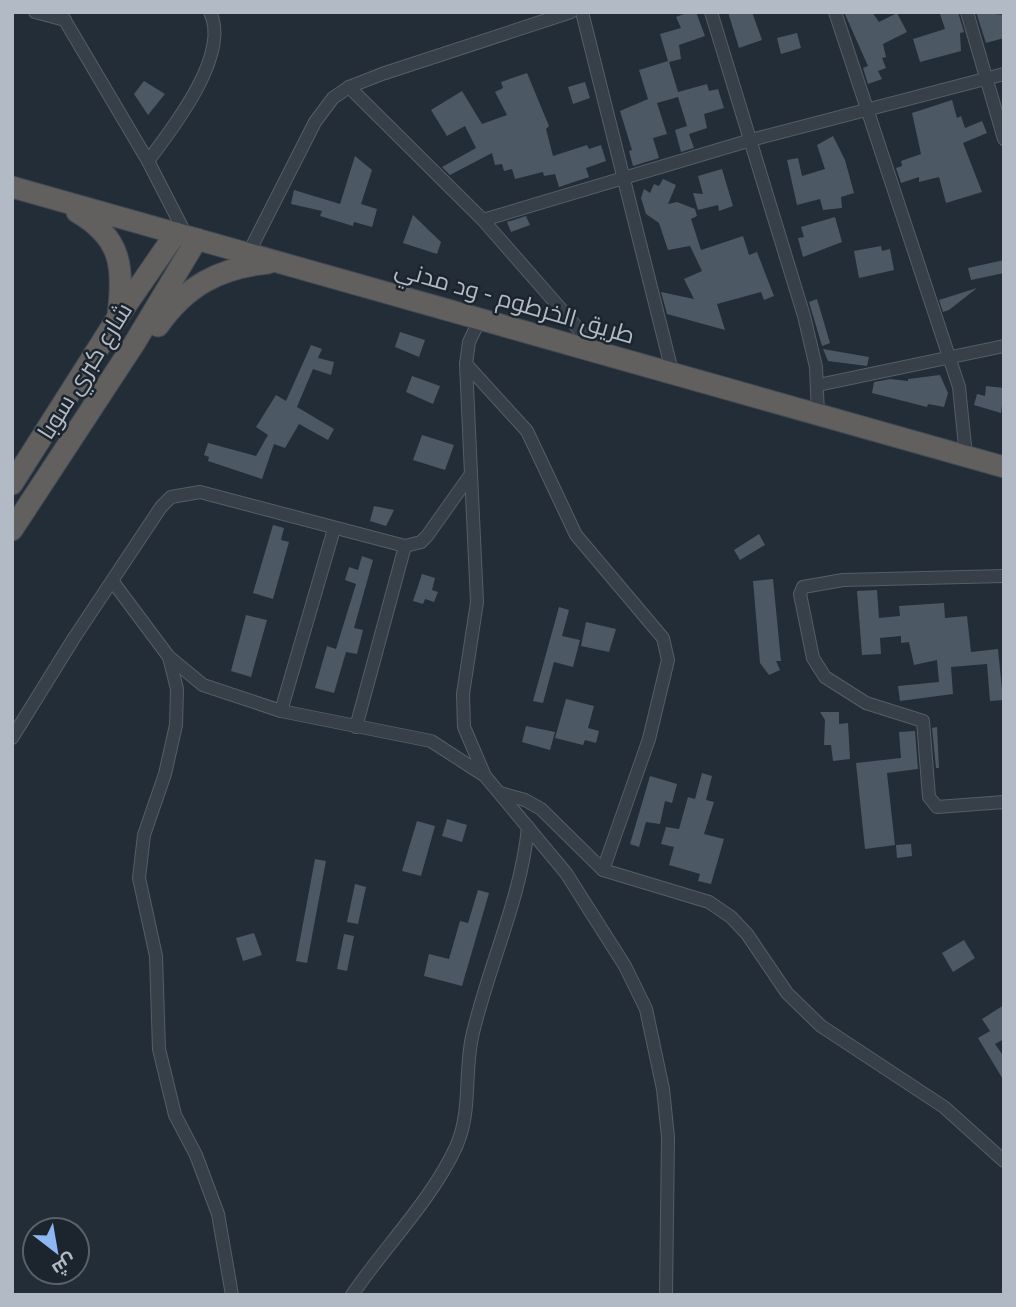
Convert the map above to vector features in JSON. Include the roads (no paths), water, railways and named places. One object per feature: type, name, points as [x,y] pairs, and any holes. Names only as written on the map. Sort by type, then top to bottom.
[{"type":"highway","name":"طريق الخرطوم - ود مدني","points":[[12,187],[1004,467]]},
{"type":"highway","points":[[57,201],[101,228],[114,247],[120,276],[118,317]]},
{"type":"highway","name":"شارع كبري سوبا","points":[[12,484],[118,317],[187,236]]},
{"type":"highway","name":"شارع كبري سوبا","points":[[12,530],[108,382],[187,236]]},
{"type":"highway","points":[[108,382],[135,360],[173,306],[197,284],[227,270],[281,262]]},
{"type":"street","points":[[35,12],[63,16],[148,161],[187,236]]},
{"type":"street","points":[[148,161],[173,127],[213,55],[217,37],[210,12]]},
{"type":"street","points":[[248,254],[321,112],[349,87],[571,12]]},
{"type":"street","points":[[582,12],[673,375]]},
{"type":"street","points":[[712,12],[804,316],[818,385],[818,415]]},
{"type":"street","points":[[835,12],[951,359],[959,387],[966,456]]},
{"type":"street","points":[[967,12],[1004,139]]},
{"type":"street","points":[[483,220],[751,140],[1004,74]]},
{"type":"street","points":[[349,87],[483,220],[601,355]]},
{"type":"street","points":[[480,319],[469,342],[466,364],[477,602],[461,711],[467,740],[485,776],[566,873],[638,989],[646,1009],[663,1089],[668,1137],[666,1295]]},
{"type":"street","points":[[818,385],[951,359],[1004,345]]},
{"type":"street","points":[[466,364],[527,431],[576,535],[663,638],[668,649],[668,660],[649,739],[603,870]]},
{"type":"street","points":[[12,738],[161,507],[172,497],[186,492],[200,492],[405,546],[421,542],[427,536],[471,474]]},
{"type":"street","points":[[281,711],[334,529]]},
{"type":"street","points":[[355,727],[405,546]]},
{"type":"street","points":[[1004,576],[843,580],[810,584],[803,587],[800,594],[813,658],[825,677],[866,703],[923,721],[932,803],[937,807],[1004,802]]},
{"type":"street","points":[[113,582],[169,657],[203,685],[281,711],[431,741],[485,776]]},
{"type":"street","points":[[169,657],[177,689],[176,725],[165,774],[144,835],[139,878],[156,956],[159,1049],[175,1115],[196,1155],[218,1214],[232,1295]]},
{"type":"street","points":[[500,793],[525,800],[541,809],[603,870],[709,902],[732,917],[747,934],[787,993],[821,1026],[944,1107],[1004,1161]]},
{"type":"street","points":[[352,1295],[437,1179],[461,1132],[468,1102],[473,1035],[519,884],[528,827]]}]
